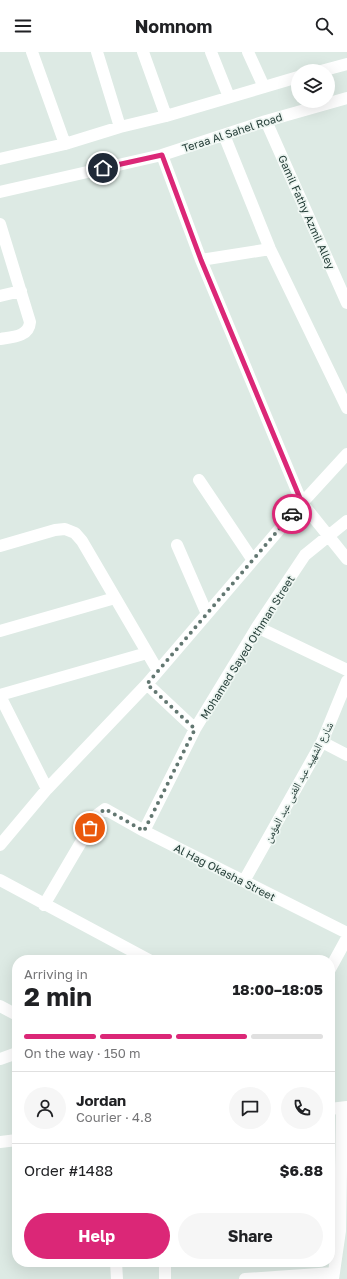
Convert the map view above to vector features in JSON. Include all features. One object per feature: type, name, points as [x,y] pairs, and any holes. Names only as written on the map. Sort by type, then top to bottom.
[{"type":"street","points":[[32,52],[65,144]]},
{"type":"street","points":[[96,52],[120,127]]},
{"type":"street","points":[[143,52],[166,116]]},
{"type":"street","points":[[211,52],[229,97]]},
{"type":"street","points":[[248,52],[264,87]]},
{"type":"street","points":[[335,67],[347,64]]},
{"type":"street","points":[[0,159],[65,144],[120,127],[166,116],[291,80]]},
{"type":"street","name":"Teraa Al Sahel Road","points":[[0,192],[162,155],[266,121],[347,98]]},
{"type":"street","name":"Gamil Fathy Azmil Alley","points":[[266,121],[347,303]]},
{"type":"street","points":[[224,135],[270,249],[347,408]]},
{"type":"street","points":[[162,155],[201,260],[302,503],[347,559]]},
{"type":"street","points":[[0,224],[30,322],[30,327],[24,334],[0,339]]},
{"type":"street","points":[[201,260],[270,249]]},
{"type":"street","points":[[0,296],[21,291]]},
{"type":"street","points":[[2,838],[147,684],[252,560],[347,454]]},
{"type":"street","points":[[199,480],[252,560]]},
{"type":"street","name":"Mohamed Sayed Othman Street","points":[[144,831],[195,729],[257,627],[305,555],[347,521]]},
{"type":"street","points":[[0,546],[55,530],[64,529],[75,533],[82,541],[158,671]]},
{"type":"street","points":[[177,545],[207,614]]},
{"type":"street","points":[[0,631],[115,598]]},
{"type":"street","points":[[257,627],[347,670]]},
{"type":"street","points":[[47,789],[0,696],[147,653]]},
{"type":"street","name":"شارع الشهيد عبد الغنى عبد المؤمن","points":[[244,881],[343,704],[347,681]]},
{"type":"street","points":[[147,684],[195,729]]},
{"type":"street","points":[[322,742],[347,755]]},
{"type":"street","name":"Al Hag Okasha Street","points":[[44,905],[97,815],[105,809],[144,831],[347,933]]},
{"type":"street","points":[[0,880],[139,955]]},
{"type":"street","points":[[335,960],[347,938]]},
{"type":"street","points":[[0,1006],[12,1012]]},
{"type":"street","points":[[0,1059],[12,1055]]},
{"type":"street","points":[[245,1279],[334,1276],[344,1231],[335,1189],[340,1108]]},
{"type":"street","points":[[0,1142],[12,1141]]},
{"type":"street","points":[[116,1267],[117,1279]]},
{"type":"street","points":[[165,1267],[166,1279]]},
{"type":"way so far","points":[[90,828],[100,811],[105,809],[144,831],[195,729],[147,684],[292,514]]},
{"type":"route","points":[[103,168],[162,155],[201,260],[302,503],[292,514]]}]
